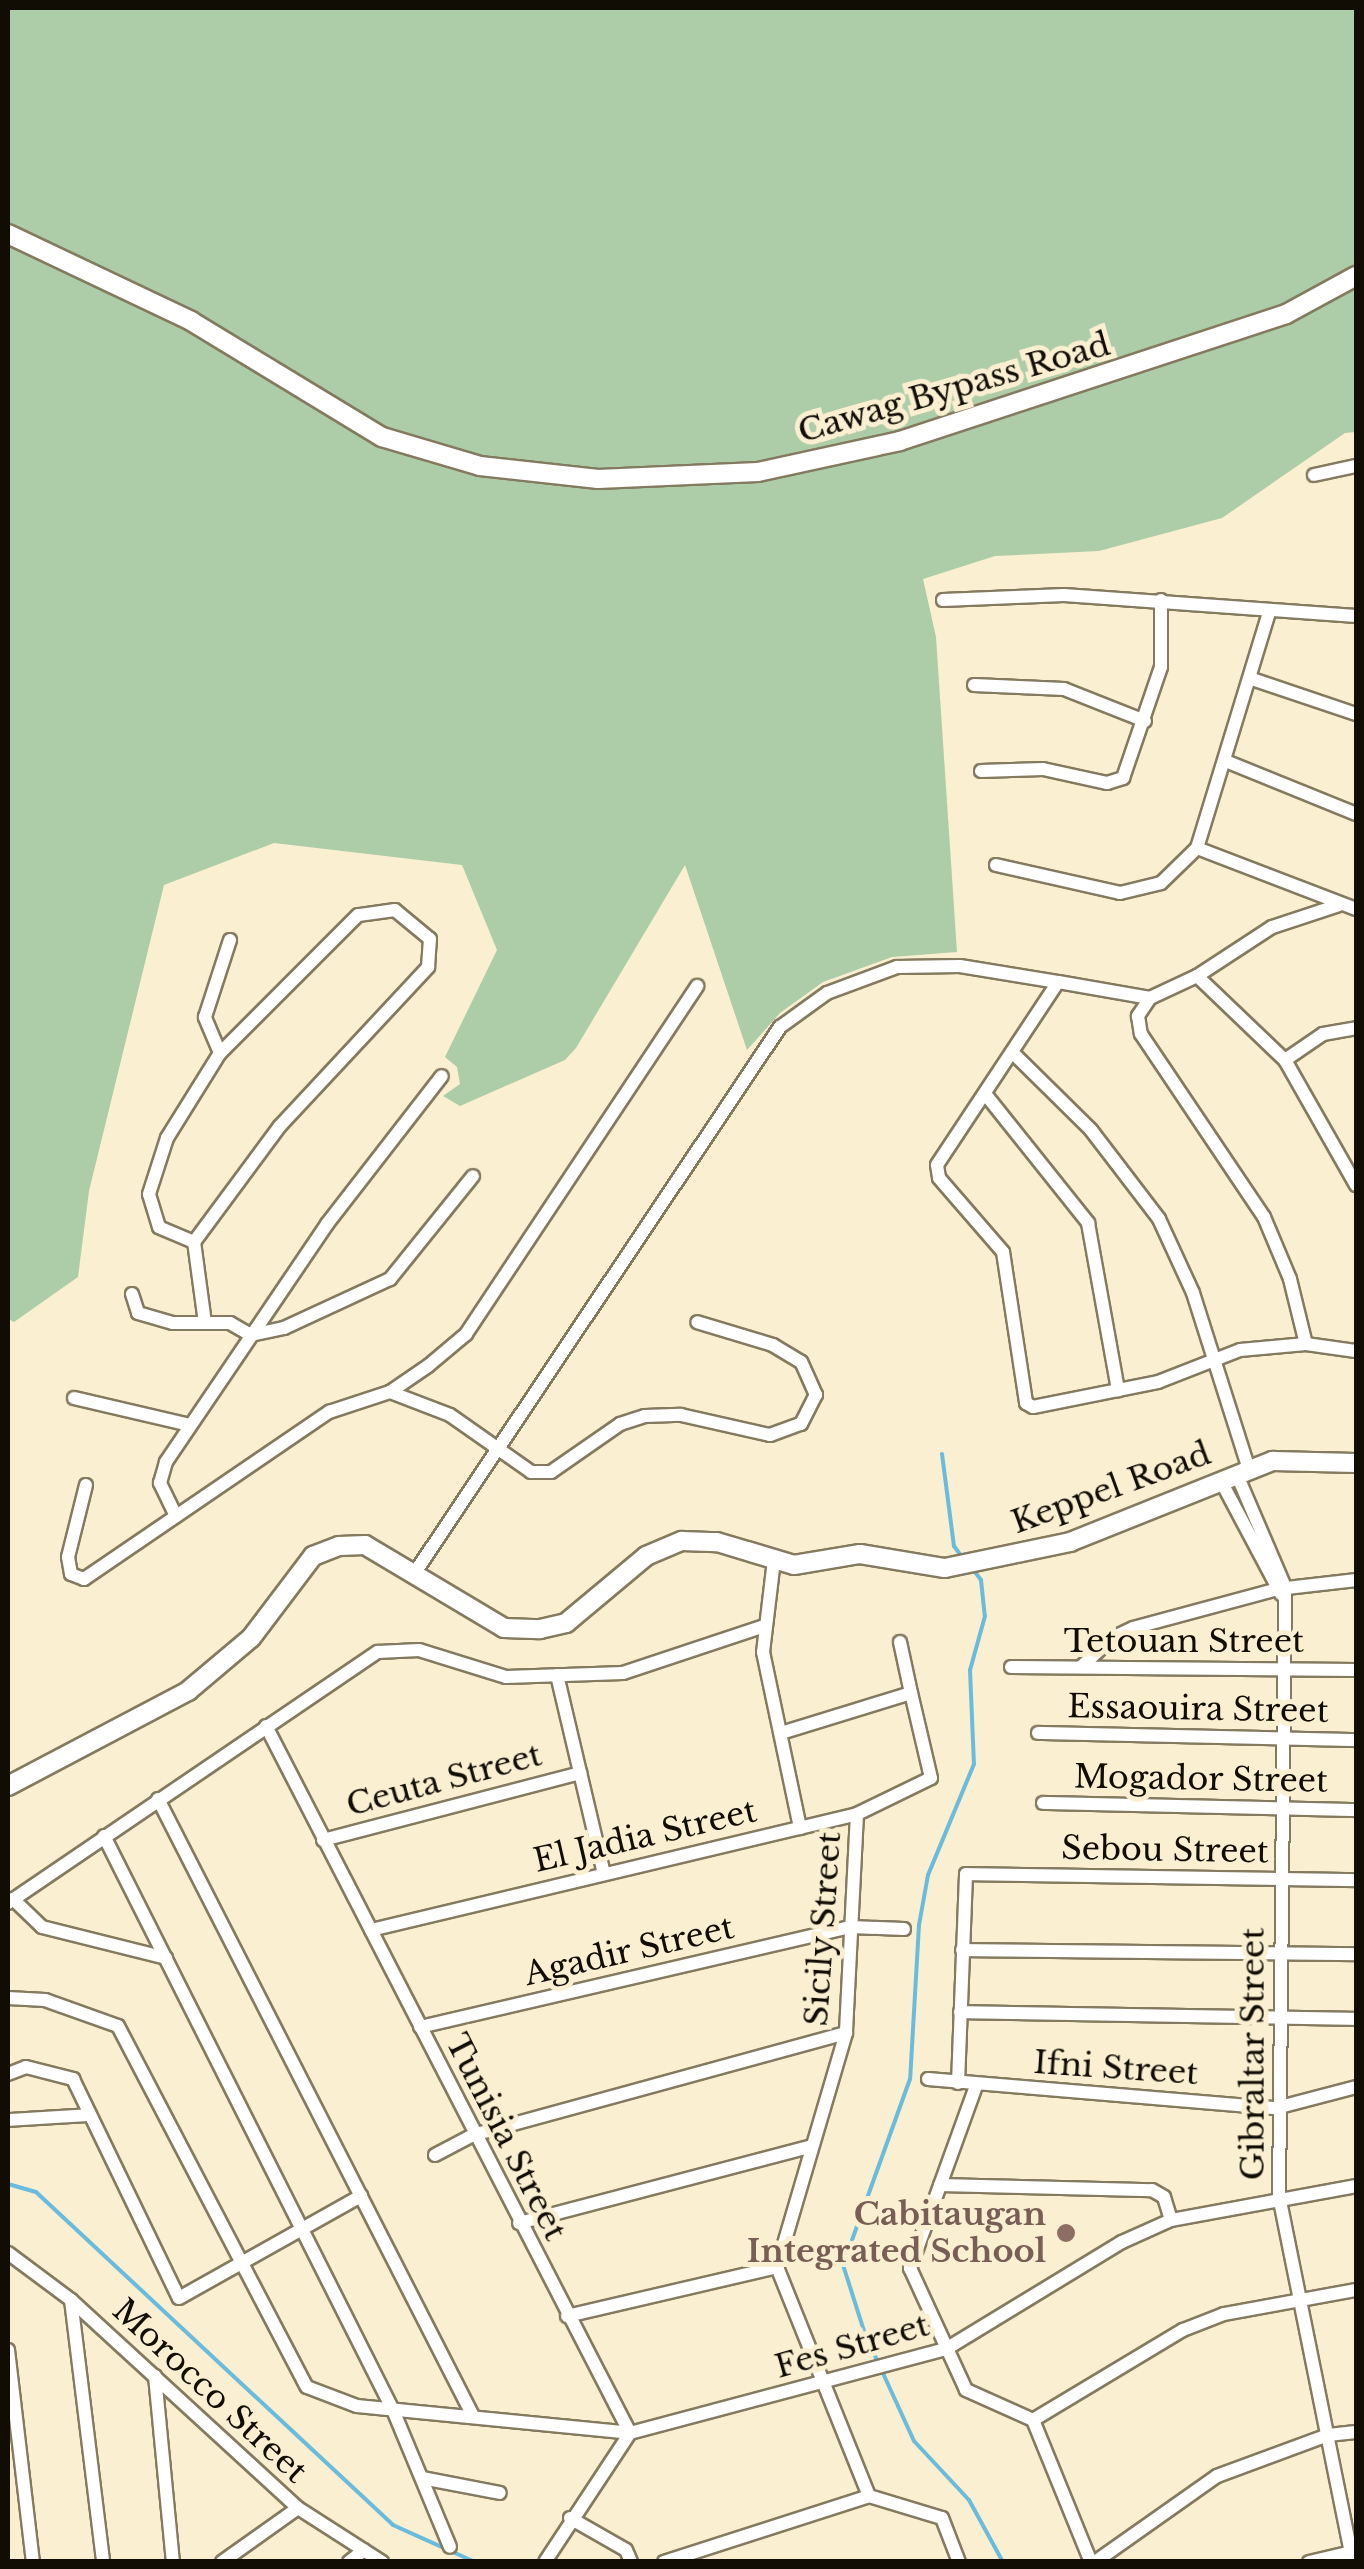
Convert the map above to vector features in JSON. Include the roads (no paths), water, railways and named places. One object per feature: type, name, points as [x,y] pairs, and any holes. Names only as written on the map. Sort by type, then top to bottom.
[{"type":"street","name":"Cawag Bypass Road","points":[[8,234],[190,322],[382,437],[480,466],[598,479],[758,472],[900,441],[1268,320],[1356,276]]},
{"type":"street","points":[[1314,476],[1356,466]]},
{"type":"street","points":[[943,600],[1161,600],[1269,612],[1356,616]]},
{"type":"street","points":[[981,771],[1043,769],[1114,782],[1128,770],[1162,656],[1161,600]]},
{"type":"street","points":[[996,865],[1120,893],[1161,883],[1198,848],[1228,762],[1269,612]]},
{"type":"street","points":[[1252,679],[1356,714]]},
{"type":"street","points":[[974,685],[1064,689],[1145,722]]},
{"type":"street","points":[[1336,706],[1356,705]]},
{"type":"street","points":[[1228,762],[1356,814]]},
{"type":"street","points":[[1198,848],[1356,909]]},
{"type":"street","points":[[1306,1344],[1290,1279],[1264,1216],[1138,1028],[1139,1012],[1150,998],[1197,976],[1272,927],[1339,905]]},
{"type":"street","points":[[194,1242],[159,1227],[148,1194],[167,1138],[220,1052],[358,915],[395,910],[430,939],[428,967],[278,1127],[194,1242],[205,1323]]},
{"type":"street","points":[[220,1052],[205,1017],[230,940]]},
{"type":"street","points":[[416,1571],[780,1026],[827,993],[898,968],[960,966],[1150,998]]},
{"type":"street","points":[[1197,976],[1286,1060],[1356,1185]]},
{"type":"street","points":[[1058,982],[936,1172],[1003,1252],[1026,1403],[1033,1408],[1158,1382],[1214,1356],[1306,1344],[1356,1350]]},
{"type":"street","points":[[86,1484],[68,1558],[72,1574],[84,1579],[329,1412],[390,1392],[466,1334],[697,986]]},
{"type":"street","points":[[1286,1060],[1323,1034],[1356,1028]]},
{"type":"street","points":[[1014,1054],[1091,1130],[1160,1219],[1214,1356],[1236,1475],[1283,1592]]},
{"type":"street","points":[[176,1516],[160,1483],[190,1425],[442,1076]]},
{"type":"street","points":[[986,1094],[1092,1234],[1118,1390]]},
{"type":"street","points":[[132,1294],[138,1313],[173,1324],[230,1323],[251,1336],[339,1307],[390,1279],[473,1176]]},
{"type":"street","points":[[390,1392],[450,1416],[530,1472],[551,1472],[620,1424],[645,1416],[681,1415],[770,1435],[793,1430],[808,1416],[815,1388],[801,1362],[761,1341],[697,1322]]},
{"type":"street","points":[[74,1398],[190,1425]]},
{"type":"street","name":"Keppel Road","points":[[8,1786],[188,1691],[222,1666],[314,1556],[366,1544],[504,1628],[540,1629],[566,1623],[646,1556],[670,1544],[706,1540],[774,1560],[809,1565],[860,1554],[920,1568],[979,1564],[1092,1534],[1284,1458],[1356,1463]]},
{"type":"street","points":[[774,1560],[764,1626],[766,1674],[800,1828]]},
{"type":"street","points":[[1081,1667],[1112,1638],[1133,1628],[1283,1592],[1356,1580]]},
{"type":"street","name":"Gibraltar Street","points":[[1283,1592],[1285,1669],[1276,2108],[1280,2196],[1297,2300],[1353,2555]]},
{"type":"street","points":[[166,1958],[42,1927],[10,1901],[362,1660],[401,1648],[506,1677],[623,1673],[764,1626]]},
{"type":"street","points":[[780,1733],[911,1692],[900,1642]]},
{"type":"street","name":"Tetouan Street","points":[[1011,1667],[1356,1670]]},
{"type":"street","points":[[557,1676],[604,1874]]},
{"type":"street","name":"El Jadia Street","points":[[370,1930],[858,1814],[928,1782],[911,1692]]},
{"type":"street","name":"Tunisia Street","points":[[266,1726],[473,2135],[630,2433]]},
{"type":"street","name":"Essaouira Street","points":[[1038,1733],[1356,1740]]},
{"type":"street","name":"Ceuta Street","points":[[323,1840],[580,1773]]},
{"type":"street","points":[[158,1799],[473,2416]]},
{"type":"street","name":"Mogador Street","points":[[1044,1803],[1356,1810]]},
{"type":"street","name":"Sicily Street","points":[[777,2267],[846,2034],[858,1814]]},
{"type":"street","points":[[104,1836],[393,2410],[450,2546]]},
{"type":"street","name":"Sebou Street","points":[[962,1950],[962,1880],[972,1873],[1356,1880]]},
{"type":"street","name":"Agadir Street","points":[[420,2027],[851,1927],[904,1929]]},
{"type":"street","points":[[958,2084],[962,1950],[1356,1954]]},
{"type":"street","points":[[8,1998],[45,2000],[118,2026],[306,2387],[393,2410],[630,2433],[570,2518],[545,2562]]},
{"type":"street","points":[[960,2012],[1356,2019]]},
{"type":"street","points":[[435,2155],[473,2135],[846,2034]]},
{"type":"street","points":[[8,2074],[26,2067],[73,2080],[179,2298],[361,2196]]},
{"type":"street","name":"Ifni Street","points":[[928,2080],[1276,2108],[1356,2087]]},
{"type":"street","points":[[976,2086],[909,2265],[966,2390],[1032,2420],[1093,2562],[1217,2476],[1328,2435],[1356,2432]]},
{"type":"street","points":[[8,2120],[90,2115]]},
{"type":"street","points":[[519,2223],[812,2146]]},
{"type":"street","points":[[940,2184],[1152,2190],[1164,2196],[1172,2220]]},
{"type":"street","name":"Fes Street","points":[[630,2433],[825,2385],[946,2349],[1084,2264],[1172,2220],[1280,2196],[1356,2186]]},
{"type":"street","name":"Morocco Street","points":[[8,2253],[71,2300],[298,2508],[382,2562]]},
{"type":"street","points":[[567,2316],[777,2267],[869,2496]]},
{"type":"street","points":[[1032,2420],[1183,2330],[1297,2300],[1356,2290]]},
{"type":"street","points":[[71,2300],[103,2562]]},
{"type":"street","points":[[8,2350],[33,2562]]},
{"type":"street","points":[[155,2376],[172,2562]]},
{"type":"street","points":[[422,2478],[500,2493]]},
{"type":"street","points":[[664,2562],[869,2496],[942,2518],[959,2562]]},
{"type":"street","points":[[222,2562],[298,2508]]},
{"type":"street","points":[[570,2518],[626,2550],[631,2562]]},
{"type":"street","points":[[349,2562],[364,2550]]},
{"type":"street","points":[[1308,2562],[1353,2555]]},
{"type":"waterway","points":[[942,1454],[954,1546],[962,1557]]},
{"type":"waterway","points":[[972,1568],[981,1580],[985,1616],[970,1670],[974,1764],[928,1875],[919,1925],[910,2079],[843,2265],[865,2334],[914,2441],[969,2500],[1003,2562]]},
{"type":"waterway","points":[[8,2184],[36,2192],[393,2525],[475,2562]]},
{"type":"place","name":"Cabitaugan Integrated School","points":[[1066,2233]]}]
